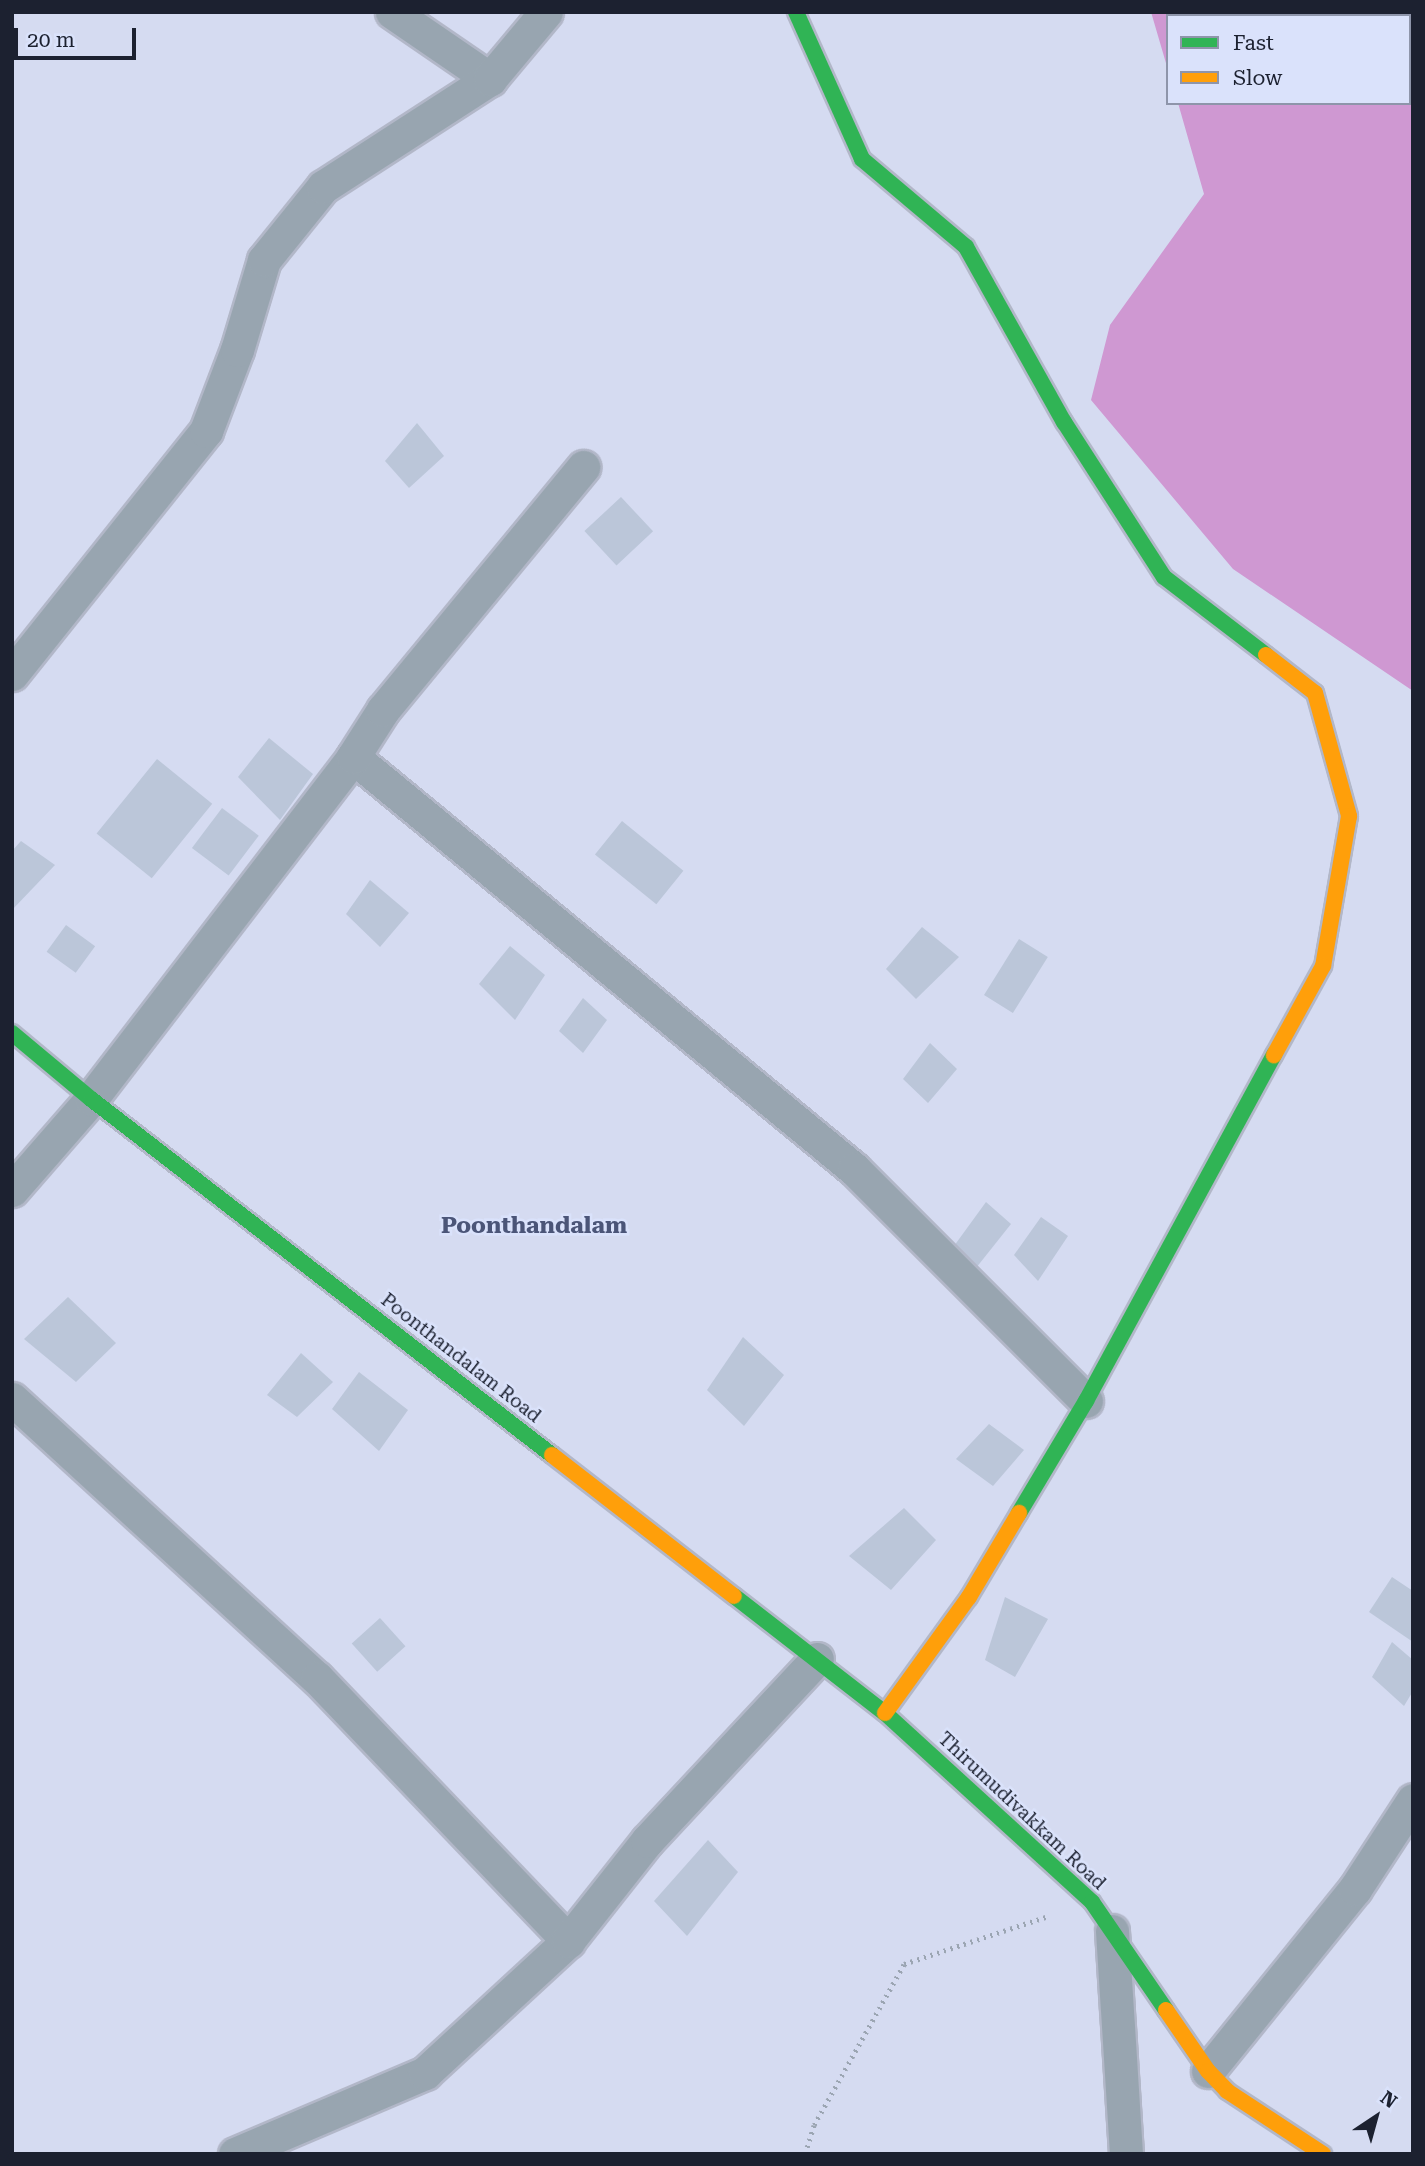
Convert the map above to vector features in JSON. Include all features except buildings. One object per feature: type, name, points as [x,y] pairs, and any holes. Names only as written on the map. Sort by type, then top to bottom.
[{"type":"street","points":[[392,12],[490,79]]},
{"type":"street","points":[[12,674],[206,431],[237,350],[264,260],[323,187],[490,79],[546,12]]},
{"type":"street","points":[[796,12],[862,159],[966,247],[1064,422],[1164,577],[1315,693],[1349,816],[1323,966],[1086,1401],[970,1597],[885,1713]]},
{"type":"street","points":[[12,1190],[91,1099],[353,757],[383,710],[583,467]]},
{"type":"street","points":[[353,757],[854,1169],[1086,1401]]},
{"type":"street","name":"Poonthandalam Road","points":[[12,1033],[91,1099],[885,1713]]},
{"type":"street","points":[[12,1399],[317,1678],[568,1941]]},
{"type":"street","points":[[235,2154],[425,2073],[568,1941],[646,1841],[817,1659]]},
{"type":"street","name":"Thirumudivakkam Road","points":[[885,1713],[1092,1902],[1208,2071],[1227,2091],[1323,2154]]},
{"type":"street","points":[[1208,2071],[1355,1889],[1413,1800]]},
{"type":"street","points":[[1112,1931],[1126,2154]]},
{"type":"path","points":[[805,2154],[814,2124],[904,1964],[1092,1902]]},
{"type":"shaded area","points":[[1151,12],[1413,12],[1413,691],[1233,569],[1091,400],[1110,325],[1204,194],[1179,105],[1411,105],[1411,14],[1166,14],[1166,63]]},
{"type":"traffic: fast","points":[[796,12],[862,159],[966,247],[1064,422],[1164,577],[1266,655]]},
{"type":"traffic: fast","points":[[12,1033],[91,1099],[552,1455]]},
{"type":"traffic: fast","points":[[1019,1513],[1086,1401],[1274,1055]]},
{"type":"traffic: fast","points":[[734,1596],[885,1713],[1092,1902],[1166,2010]]},
{"type":"traffic: slow","points":[[1266,655],[1315,693],[1349,816],[1323,966],[1274,1055]]},
{"type":"traffic: slow","points":[[552,1455],[734,1596]]},
{"type":"traffic: slow","points":[[885,1713],[969,1597],[1019,1513]]},
{"type":"traffic: slow","points":[[1166,2010],[1208,2071],[1227,2091],[1323,2154]]},
{"type":"district","name":"Poonthandalam","points":[[534,1226]]}]
